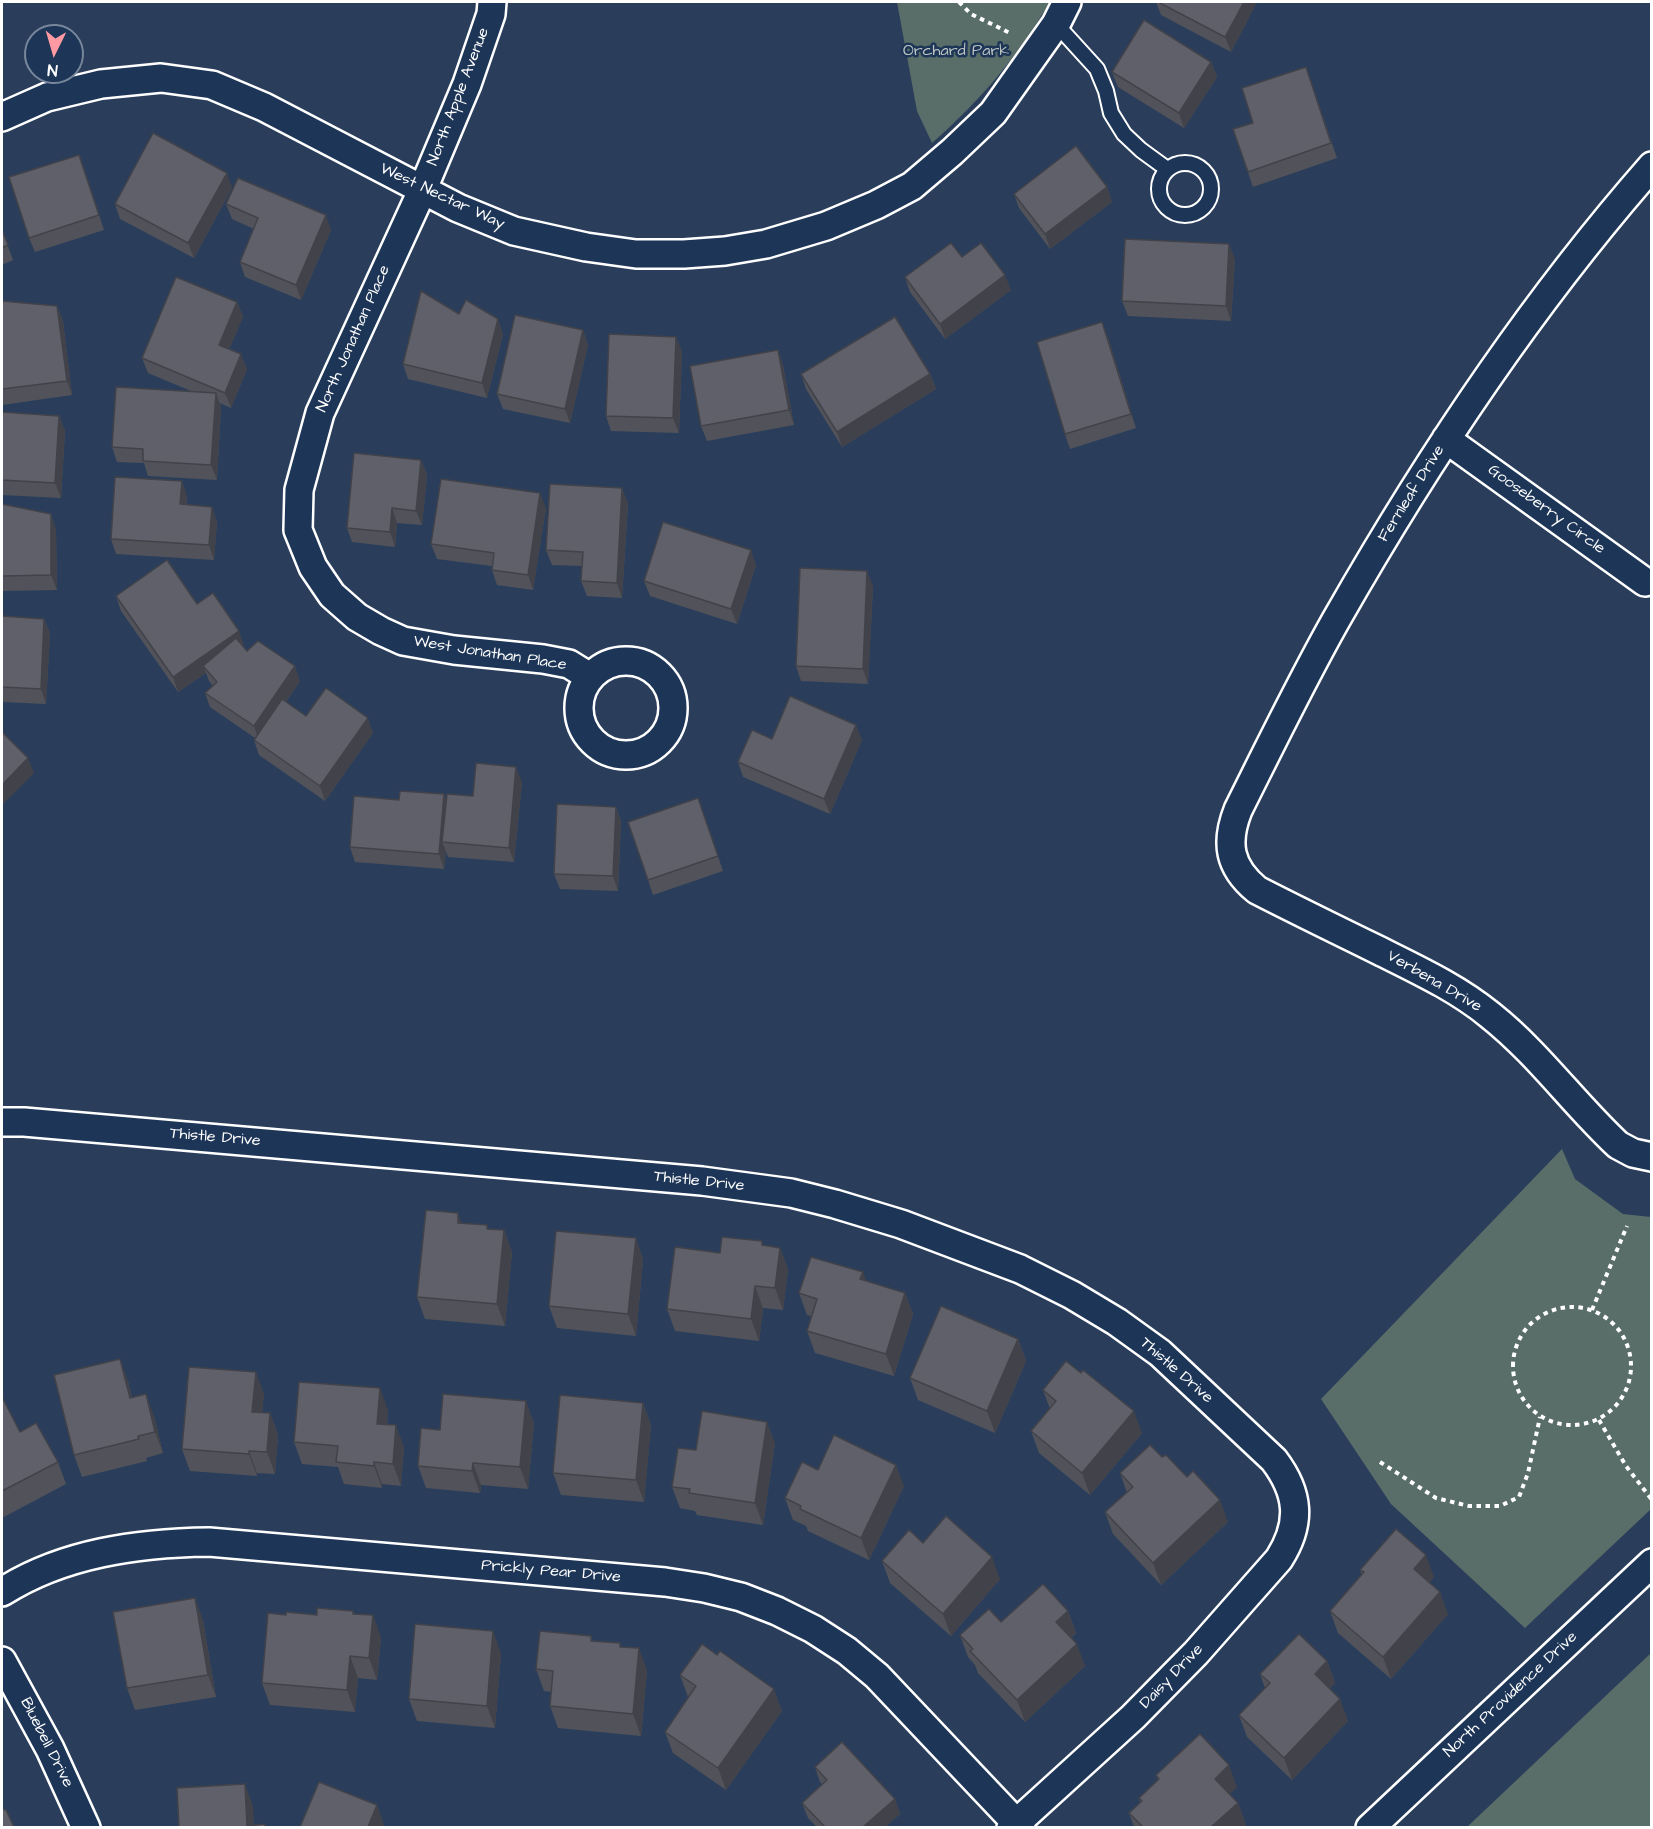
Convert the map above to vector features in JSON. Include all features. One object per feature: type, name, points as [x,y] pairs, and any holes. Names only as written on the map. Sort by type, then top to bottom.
[{"type":"street","name":"North Apple Avenue","points":[[422,191],[467,84],[491,14],[492,2]]},
{"type":"street","name":"West Nectar Way","points":[[2,117],[47,97],[101,84],[161,78],[212,85],[264,107],[466,213],[514,231],[586,248],[636,254],[725,251],[796,236],[876,205],[912,186],[952,152],[993,112],[1061,13]]},
{"type":"street","name":"Fernleaf Drive","points":[[1232,854],[1230,839],[1233,824],[1285,715],[1389,529],[1506,350],[1563,273],[1652,166]]},
{"type":"street","name":"North Jonathan Place","points":[[357,617],[332,595],[313,567],[298,530],[299,490],[320,412],[422,191]]},
{"type":"street","name":"Gooseberry Circle","points":[[1446,439],[1645,582]]},
{"type":"street","name":"West Jonathan Place","points":[[357,617],[403,640],[454,650],[569,664],[590,677]]},
{"type":"street","name":"Verbena Drive","points":[[1232,854],[1241,874],[1257,890],[1424,973],[1488,1013],[1538,1058],[1618,1145],[1633,1153],[1650,1157]]},
{"type":"street","name":"Thistle Drive","points":[[2,1122],[24,1122],[702,1181],[791,1193],[835,1204],[901,1224],[1020,1269],[1072,1295],[1117,1323],[1160,1353],[1274,1460],[1284,1472],[1294,1500]]},
{"type":"street","name":"Daisy Drive","points":[[1016,1826],[1133,1717],[1196,1653],[1279,1558],[1287,1545],[1295,1516],[1294,1500]]},
{"type":"street","name":"Prickly Pear Drive","points":[[2,1592],[46,1570],[87,1556],[137,1546],[209,1542],[665,1582],[704,1588],[741,1597],[777,1611],[813,1629],[847,1651],[878,1676],[1016,1826]]},
{"type":"street","name":"North Providence Drive","points":[[1370,1827],[1652,1563]]},
{"type":"street","name":"Bluebell Drive","points":[[2,1662],[50,1749],[86,1827]]},
{"type":"lane","points":[[1061,13],[1097,69],[1106,91],[1111,113],[1124,134],[1167,169]]},
{"type":"path","points":[[959,2],[971,14],[1014,35]]},
{"type":"path","points":[[1592,1310],[1627,1226]]},
{"type":"path","points":[[1571,1307],[1592,1310],[1606,1317],[1621,1332],[1630,1350],[1632,1370],[1627,1390],[1616,1407],[1599,1420],[1580,1425],[1559,1425],[1540,1417],[1526,1404],[1516,1388],[1514,1379],[1512,1369],[1514,1350],[1522,1333],[1535,1319],[1552,1310],[1571,1307]]},
{"type":"path","points":[[1380,1462],[1436,1498],[1469,1506],[1500,1506],[1519,1497],[1528,1473],[1540,1417]]},
{"type":"path","points":[[1599,1420],[1626,1466],[1652,1500]]},
{"type":"green space","name":"Orchard Park","points":[[897,2],[1050,2],[1024,42],[997,77],[932,143],[917,111]]},
{"type":"green space","points":[[1562,1149],[1575,1179],[1623,1214],[1651,1217],[1651,1509],[1525,1628],[1391,1504],[1321,1399]]},
{"type":"green space","points":[[1651,1653],[1651,1827],[1467,1827]]},
{"type":"building","points":[[1158,2],[1244,2],[1225,37]]},
{"type":"building","points":[[1144,20],[1211,62],[1179,113],[1112,72]]},
{"type":"building","points":[[1306,67],[1331,143],[1248,172],[1233,129],[1253,123],[1242,88]]},
{"type":"building","points":[[153,133],[227,173],[188,243],[115,204]]},
{"type":"building","points":[[1076,146],[1107,187],[1045,234],[1014,194]]},
{"type":"building","points":[[79,155],[99,215],[29,238],[9,177]]},
{"type":"building","points":[[238,178],[326,215],[296,285],[240,262],[258,218],[226,204]]},
{"type":"building","points":[[2,230],[8,245],[2,248]]},
{"type":"building","points":[[1125,239],[1229,244],[1226,306],[1122,301]]},
{"type":"building","points":[[951,243],[962,257],[981,243],[1005,275],[940,324],[905,277]]},
{"type":"building","points":[[176,277],[237,302],[219,345],[241,354],[225,393],[142,358]]},
{"type":"building","points":[[421,291],[459,314],[466,300],[498,319],[482,383],[403,364]]},
{"type":"building","points":[[2,301],[57,306],[67,381],[2,389]]},
{"type":"building","points":[[515,315],[583,330],[565,409],[497,394]]},
{"type":"building","points":[[895,317],[930,374],[837,432],[801,374]]},
{"type":"building","points":[[1102,322],[1131,414],[1065,434],[1037,342]]},
{"type":"building","points":[[609,334],[676,337],[673,418],[606,416]]},
{"type":"building","points":[[778,350],[789,410],[701,426],[690,366]]},
{"type":"building","points":[[116,387],[216,393],[211,465],[143,461],[143,449],[112,447]]},
{"type":"building","points":[[2,412],[59,416],[55,483],[2,480]]},
{"type":"building","points":[[354,453],[421,460],[416,511],[392,508],[390,532],[347,528]]},
{"type":"building","points":[[115,477],[182,481],[180,504],[212,507],[209,545],[111,539]]},
{"type":"building","points":[[441,479],[540,493],[528,575],[492,570],[494,553],[431,544]]},
{"type":"building","points":[[550,484],[622,488],[617,583],[581,581],[583,552],[546,550]]},
{"type":"building","points":[[2,504],[51,514],[51,575],[2,576]]},
{"type":"building","points":[[663,522],[751,550],[731,609],[644,581]]},
{"type":"building","points":[[167,560],[197,604],[213,593],[239,631],[173,677],[116,596]]},
{"type":"building","points":[[800,568],[867,571],[863,669],[796,666]]},
{"type":"building","points":[[2,616],[44,619],[41,689],[2,687]]},
{"type":"building","points":[[236,638],[247,651],[258,641],[295,666],[254,726],[205,693],[217,682],[203,666]]},
{"type":"building","points":[[326,688],[368,718],[320,786],[254,740],[282,699],[306,716]]},
{"type":"building","points":[[790,696],[856,725],[824,799],[738,762],[752,730],[772,739]]},
{"type":"building","points":[[2,732],[28,758],[2,785]]},
{"type":"building","points":[[476,763],[516,767],[509,848],[442,842],[447,794],[473,796]]},
{"type":"building","points":[[400,791],[444,794],[439,854],[350,847],[354,796],[399,800]]},
{"type":"building","points":[[698,798],[718,856],[648,880],[628,822]]},
{"type":"building","points":[[557,804],[616,807],[613,876],[554,874]]},
{"type":"building","points":[[426,1210],[458,1213],[458,1223],[487,1225],[487,1229],[504,1230],[497,1304],[417,1297]]},
{"type":"building","points":[[556,1231],[636,1238],[628,1314],[549,1306]]},
{"type":"building","points":[[722,1237],[762,1241],[762,1245],[780,1248],[775,1288],[755,1286],[751,1319],[667,1309],[675,1247],[720,1253]]},
{"type":"building","points":[[811,1257],[863,1272],[860,1279],[905,1293],[886,1354],[807,1331],[817,1299],[799,1293]]},
{"type":"building","points":[[941,1306],[1018,1339],[987,1411],[910,1378]]},
{"type":"building","points":[[120,1359],[130,1398],[146,1394],[155,1432],[138,1436],[139,1439],[74,1455],[54,1375]]},
{"type":"building","points":[[1066,1361],[1081,1373],[1083,1370],[1134,1411],[1082,1473],[1031,1431],[1056,1401],[1043,1390]]},
{"type":"building","points":[[189,1367],[256,1372],[252,1412],[270,1413],[267,1452],[249,1451],[249,1454],[182,1449]]},
{"type":"building","points":[[299,1382],[380,1388],[377,1424],[396,1425],[393,1464],[374,1462],[374,1466],[336,1462],[338,1446],[294,1442]]},
{"type":"building","points":[[443,1394],[526,1401],[520,1467],[473,1463],[472,1471],[418,1466],[421,1428],[440,1430]]},
{"type":"building","points":[[560,1395],[643,1403],[636,1480],[553,1473]]},
{"type":"building","points":[[2,1397],[20,1432],[36,1423],[58,1462],[2,1491]]},
{"type":"building","points":[[702,1411],[767,1422],[755,1503],[689,1493],[690,1489],[672,1487],[678,1448],[696,1450]]},
{"type":"building","points":[[834,1435],[896,1465],[861,1538],[800,1509],[801,1506],[785,1498],[802,1462],[818,1470]]},
{"type":"building","points":[[1150,1445],[1162,1457],[1166,1455],[1187,1477],[1193,1471],[1220,1500],[1153,1563],[1105,1512],[1133,1487],[1120,1473]]},
{"type":"building","points":[[946,1516],[992,1557],[943,1614],[882,1561],[909,1530],[923,1543]]},
{"type":"building","points":[[1396,1529],[1426,1555],[1414,1569],[1440,1592],[1383,1657],[1330,1611],[1364,1572],[1360,1570]]},
{"type":"building","points":[[1043,1584],[1068,1611],[1056,1622],[1077,1644],[1017,1700],[970,1651],[973,1649],[960,1635],[989,1609],[1001,1622]]},
{"type":"building","points":[[195,1598],[208,1675],[127,1688],[113,1612]]},
{"type":"building","points":[[317,1608],[373,1615],[369,1658],[350,1656],[347,1690],[262,1683],[268,1613],[317,1615]]},
{"type":"building","points":[[415,1624],[493,1631],[487,1706],[409,1699]]},
{"type":"building","points":[[540,1631],[591,1636],[591,1641],[620,1643],[620,1647],[639,1648],[633,1714],[550,1706],[553,1671],[536,1669]]},
{"type":"building","points":[[1299,1634],[1327,1661],[1315,1674],[1340,1699],[1284,1758],[1239,1715],[1270,1683],[1260,1674]]},
{"type":"building","points":[[702,1644],[717,1655],[720,1651],[774,1689],[718,1768],[665,1732],[696,1686],[680,1675]]},
{"type":"building","points":[[1200,1734],[1229,1765],[1215,1779],[1238,1803],[1211,1827],[1143,1827],[1129,1813],[1142,1801],[1139,1798],[1159,1779],[1156,1775]]},
{"type":"building","points":[[842,1742],[895,1799],[863,1827],[825,1827],[802,1803],[827,1780],[815,1767]]},
{"type":"building","points":[[319,1782],[377,1805],[368,1827],[300,1827]]},
{"type":"building","points":[[245,1784],[247,1826],[265,1824],[265,1827],[179,1827],[177,1788]]},
{"type":"building","points":[[2,1809],[6,1810],[14,1827],[2,1827]]}]
